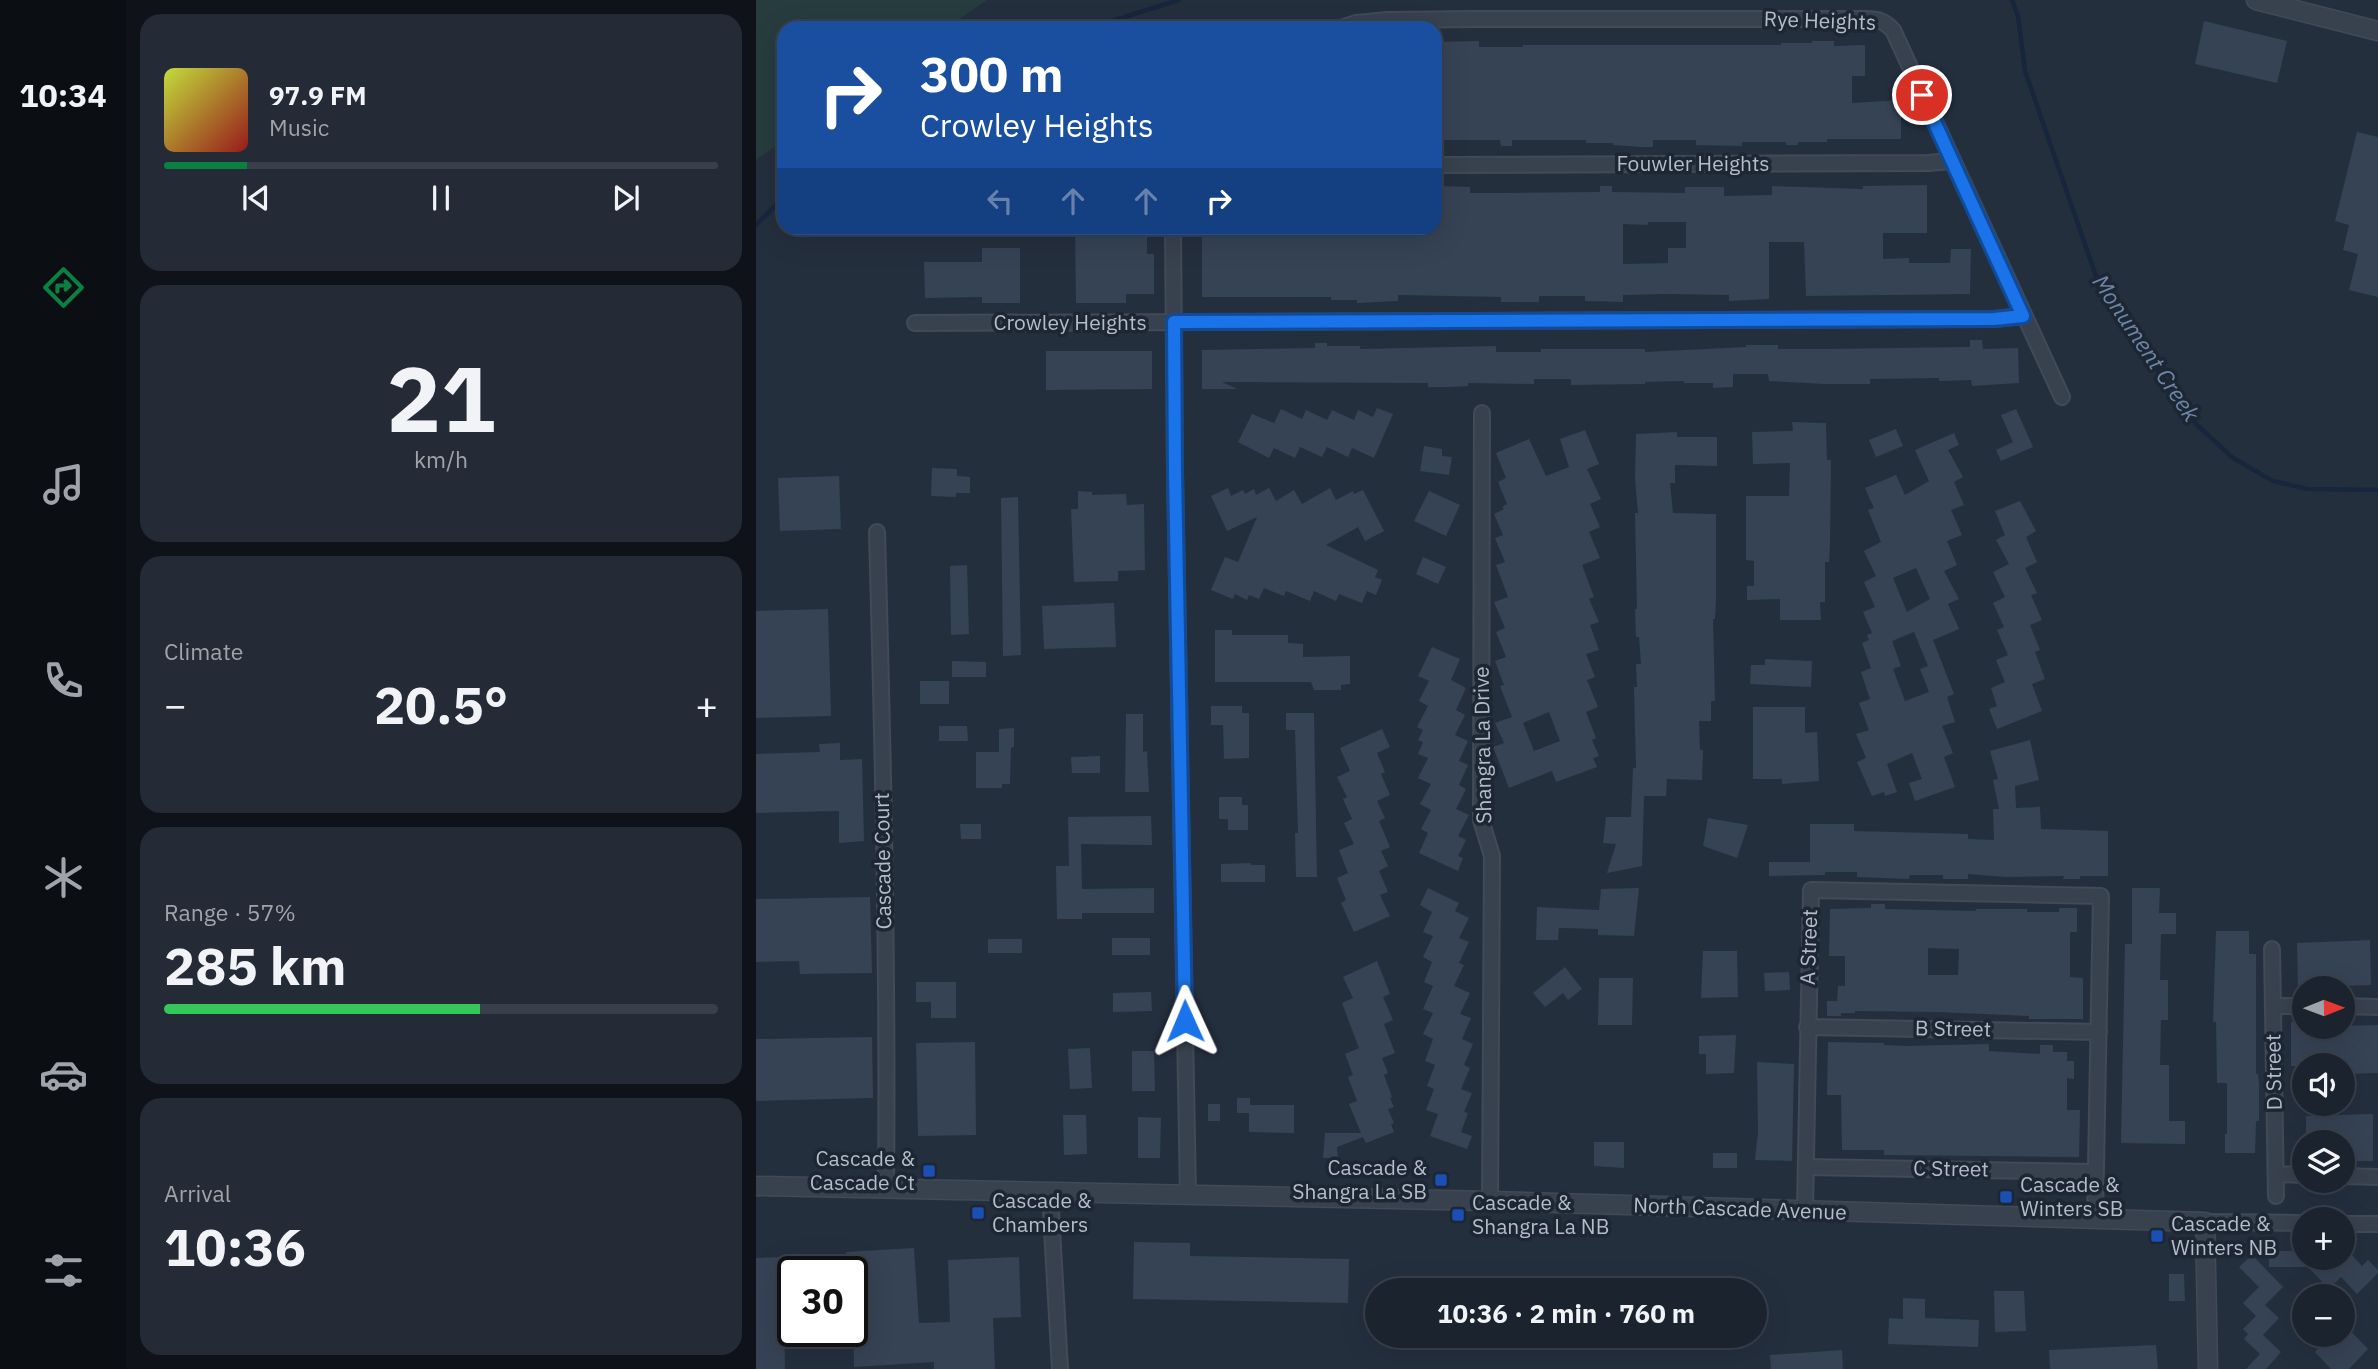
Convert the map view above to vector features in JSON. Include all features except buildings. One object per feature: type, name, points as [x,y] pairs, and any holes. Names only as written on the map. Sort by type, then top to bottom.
[{"type":"street","points":[[2256,0],[2378,32]]},
{"type":"street","name":"Rye Heights","points":[[1377,21],[1878,19],[1886,22],[1893,30],[1951,161],[2062,397]]},
{"type":"street","name":"Fouwler Heights","points":[[1442,165],[1951,161]]},
{"type":"street","points":[[1174,235],[1175,472],[1188,1195]]},
{"type":"street","name":"Crowley Heights","points":[[915,323],[1994,319],[2023,316]]},
{"type":"street","name":"Shangra La Drive","points":[[1482,413],[1481,820],[1492,856],[1490,1201]]},
{"type":"street","name":"Cascade Court","points":[[877,532],[885,942],[886,1191]]},
{"type":"street","name":"A Street","points":[[1805,1211],[1811,890],[2101,896],[2098,1032]]},
{"type":"street","name":"D Street","points":[[2272,948],[2277,1223]]},
{"type":"street","points":[[2273,1006],[2292,1006]]},
{"type":"street","points":[[2356,1006],[2378,1007]]},
{"type":"street","name":"B Street","points":[[1807,1027],[2098,1032]]},
{"type":"street","points":[[2095,1220],[2098,1032]]},
{"type":"street","name":"C Street","points":[[1806,1167],[2096,1172]]},
{"type":"street","points":[[2276,1174],[2292,1175]]},
{"type":"street","points":[[2355,1176],[2378,1177]]},
{"type":"street","name":"North Cascade Avenue","points":[[756,1186],[886,1191],[1490,1201],[2095,1220],[2292,1223]]},
{"type":"street","points":[[1050,1194],[1060,1369]]},
{"type":"street","points":[[2204,1222],[2208,1369]]},
{"type":"street","points":[[2355,1224],[2378,1224]]},
{"type":"green space","points":[[756,0],[987,0],[956,21],[777,21],[777,145],[756,160]]},
{"type":"waterway","name":"Monument Creek","points":[[1112,21],[1179,0]]},
{"type":"waterway","name":"Monument Creek","points":[[2012,0],[2018,16],[2025,71],[2098,282],[2196,424],[2233,458],[2273,481],[2308,489],[2378,490]]},
{"type":"waterway","name":"Monument Creek","points":[[756,225],[777,204]]},
{"type":"place","name":"Cascade & Cascade Ct","points":[[929,1171]]},
{"type":"place","name":"Cascade & Shangra La SB","points":[[1441,1180]]},
{"type":"place","name":"Cascade & Winters SB","points":[[2006,1197]]},
{"type":"place","name":"Cascade & Chambers","points":[[978,1213]]},
{"type":"place","name":"Cascade & Shangra La NB","points":[[1458,1215]]},
{"type":"place","name":"Cascade & Winters NB","points":[[2157,1236]]},
{"type":"route","points":[[1185,1021],[1174,322],[1994,319],[2023,316],[1922,95]]}]
